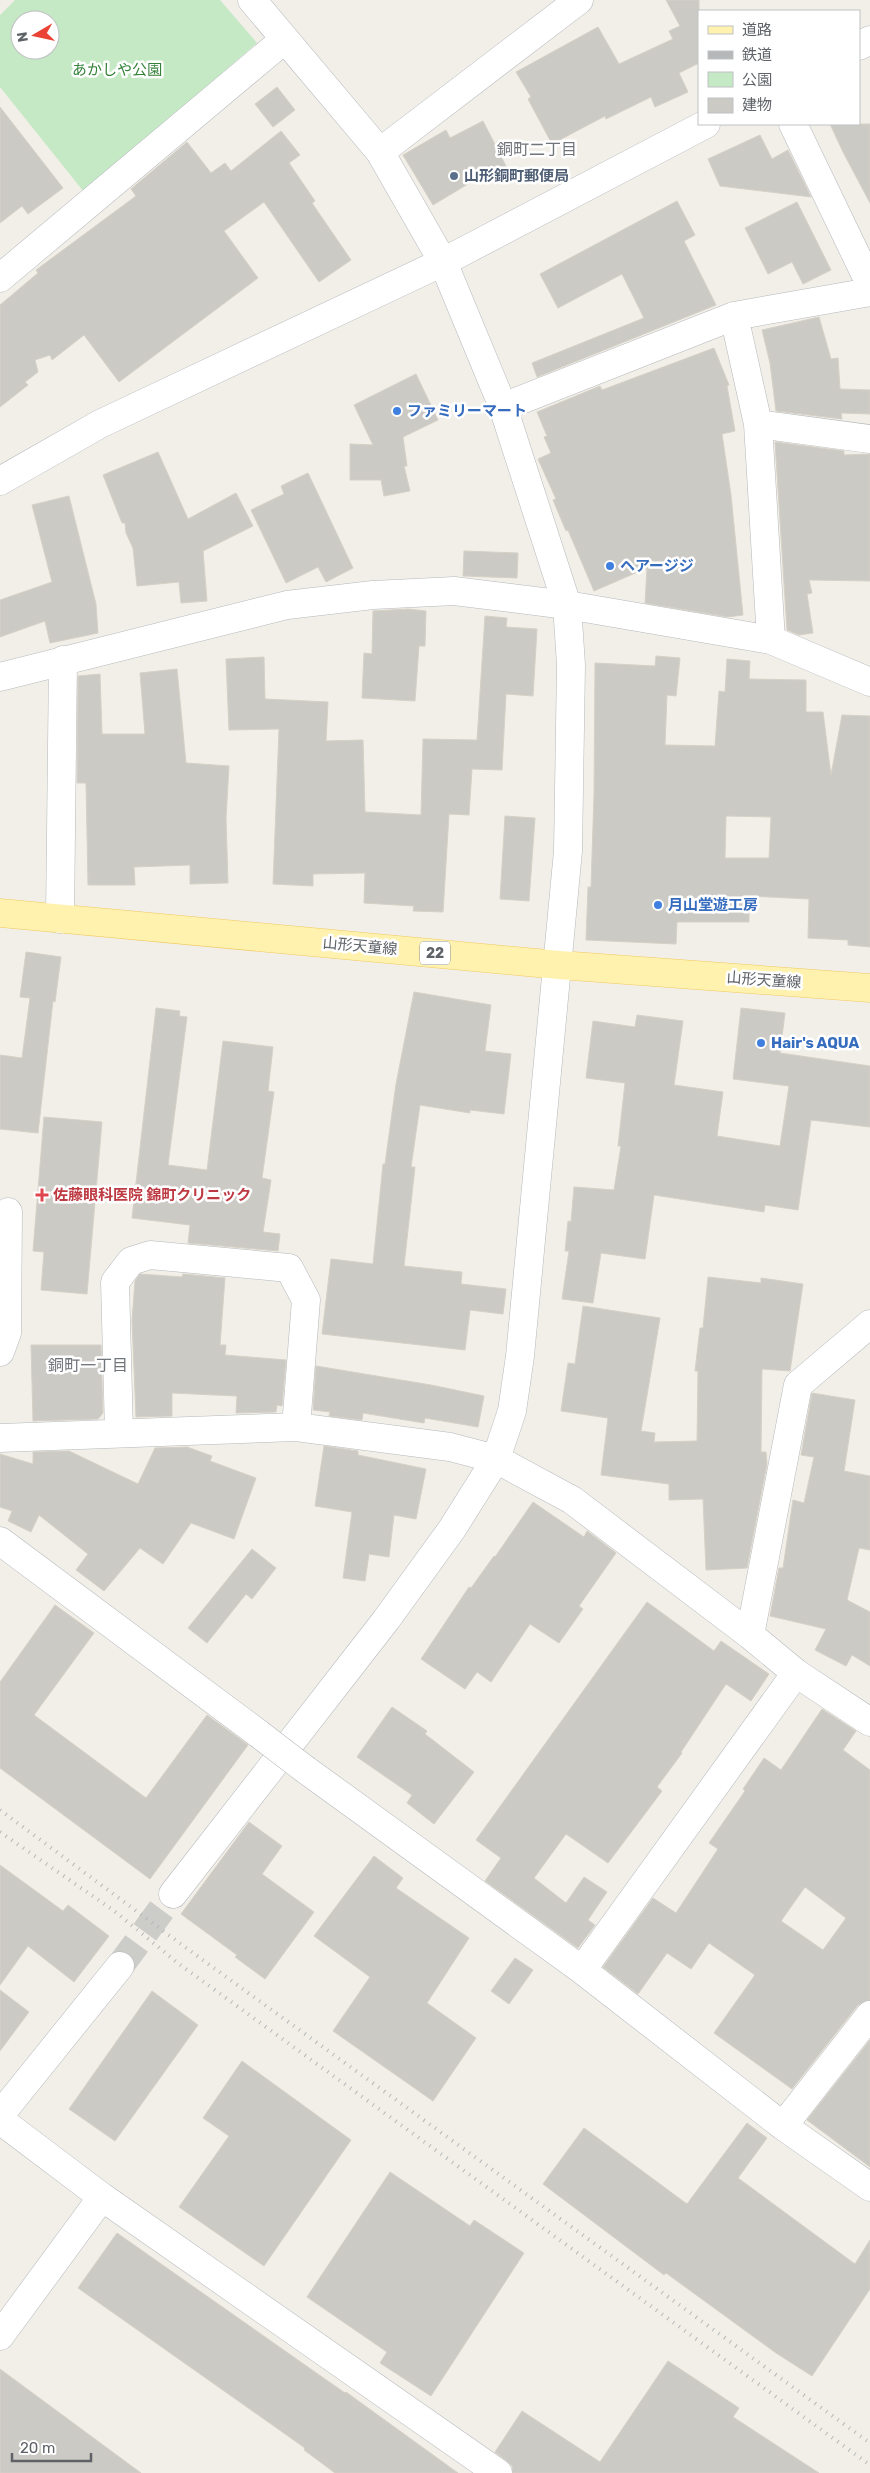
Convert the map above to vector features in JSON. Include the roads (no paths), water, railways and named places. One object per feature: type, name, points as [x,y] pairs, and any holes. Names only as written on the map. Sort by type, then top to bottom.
[{"type":"main road","name":"山形天童線","points":[[0,913],[559,965],[870,988]]},
{"type":"street","points":[[173,1894],[386,1620],[452,1529],[496,1459],[512,1411],[520,1356],[559,965],[568,851],[571,665],[567,605],[503,407],[443,262],[380,152],[252,0]]},
{"type":"street","points":[[380,152],[579,0]]},
{"type":"street","points":[[0,278],[285,39]]},
{"type":"street","points":[[0,481],[100,424],[443,262],[704,125]]},
{"type":"street","points":[[794,125],[870,284]]},
{"type":"street","points":[[503,407],[734,316],[870,292]]},
{"type":"street","points":[[734,316],[758,424],[770,640]]},
{"type":"street","points":[[758,424],[870,439]]},
{"type":"street","points":[[0,677],[297,604],[373,595],[454,591],[567,605],[770,640],[870,682]]},
{"type":"street","points":[[60,919],[63,660]]},
{"type":"street","points":[[0,1352],[7,1333],[8,1212]]},
{"type":"street","points":[[118,1432],[116,1282],[131,1260],[150,1255],[289,1268],[306,1300],[296,1427]]},
{"type":"street","points":[[750,1635],[798,1385],[870,1324]]},
{"type":"street","points":[[1,1434],[296,1427],[450,1447],[496,1459],[572,1500],[750,1635],[796,1673],[870,1722]]},
{"type":"street","points":[[0,1541],[306,1770],[582,1970],[783,2126],[870,2187]]},
{"type":"street","points":[[582,1970],[796,1673]]},
{"type":"street","points":[[120,1966],[5,2123],[102,2197],[498,2473]]},
{"type":"street","points":[[783,2126],[870,2015]]},
{"type":"street","points":[[0,2336],[102,2197]]},
{"type":"tunnel","points":[[120,1966],[173,1894]]},
{"type":"railway","points":[[0,1810],[189,1950],[870,2443]]},
{"type":"railway","points":[[0,1832],[113,1910],[179,1964],[870,2465]]},
{"type":"place","name":"山形銅町郵便局","points":[[454,176]]},
{"type":"place","name":"ファミリーマート","points":[[397,411]]},
{"type":"place","name":"ヘアージジ","points":[[610,566]]},
{"type":"place","name":"月山堂遊工房","points":[[658,905]]},
{"type":"place","name":"Hair's AQUA","points":[[761,1043]]},
{"type":"place","name":"佐藤眼科医院 錦町クリニック","points":[[42,1195]]},
{"type":"district","name":"銅町二丁目","points":[[537,149]]},
{"type":"district","name":"銅町一丁目","points":[[88,1365]]},
{"type":"park label","name":"あかしや公園","points":[[117,70]]}]
